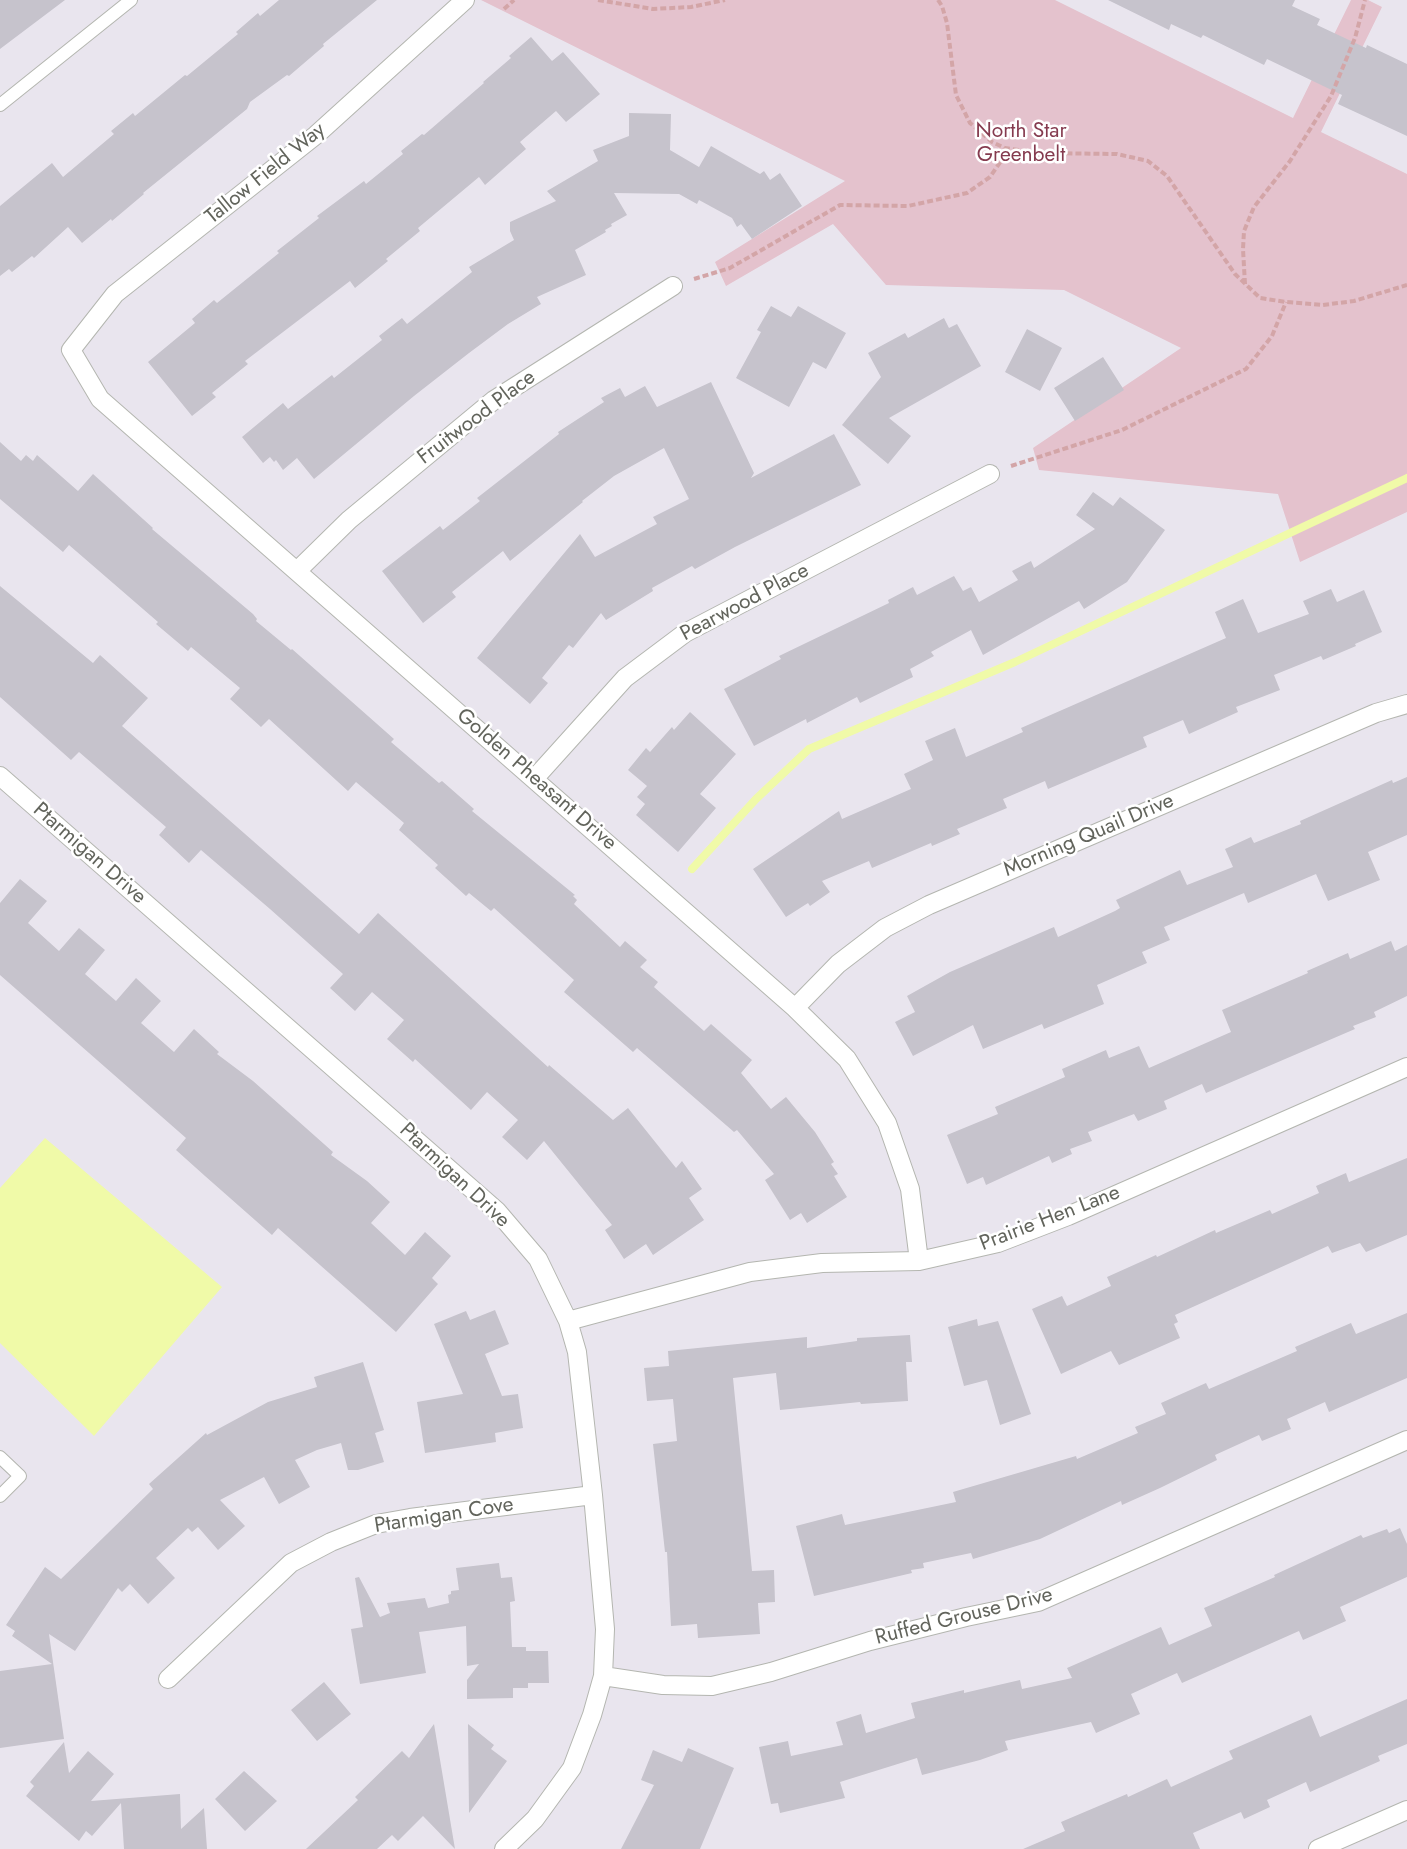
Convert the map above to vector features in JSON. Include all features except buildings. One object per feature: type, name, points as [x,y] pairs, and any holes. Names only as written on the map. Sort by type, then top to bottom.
[{"type":"street","name":"Tallow Field Way","points":[[71,350],[115,294],[316,135],[465,0]]},
{"type":"street","name":"Fruitwood Place","points":[[297,571],[349,520],[494,400],[673,286]]},
{"type":"street","name":"Golden Pheasant Drive","points":[[71,350],[100,399],[795,1008],[847,1059],[887,1123],[910,1189],[919,1262]]},
{"type":"street","name":"Pearwood Place","points":[[534,779],[625,678],[685,633],[990,474]]},
{"type":"street","name":"Morning Quail Drive","points":[[795,1008],[838,964],[885,928],[929,904],[1376,713],[1407,704]]},
{"type":"street","name":"Ptarmigan Drive","points":[[0,776],[497,1211],[538,1259],[568,1321],[577,1352],[593,1495],[605,1629],[603,1676],[592,1715],[572,1768],[535,1818],[504,1849]]},
{"type":"street","name":"Prairie Hen Lane","points":[[568,1321],[750,1272],[822,1263],[919,1262],[998,1243],[1068,1216],[1407,1067]]},
{"type":"street","name":"Ruffed Grouse Drive","points":[[603,1676],[663,1685],[712,1686],[771,1672],[870,1641],[1038,1602],[1407,1440]]},
{"type":"street","name":"Ptarmigan Cove","points":[[168,1679],[291,1563],[331,1542],[376,1524],[593,1495]]},
{"type":"street","points":[[1318,1849],[1407,1810]]},
{"type":"lane","points":[[0,105],[131,0]]},
{"type":"lane","points":[[0,1457],[20,1476],[0,1496]]},
{"type":"path","points":[[504,9],[514,0]]},
{"type":"path","points":[[598,0],[653,9],[692,7],[725,0]]},
{"type":"path","points":[[938,0],[947,23],[956,94],[970,123],[992,142],[1005,148],[1038,153],[1117,154],[1148,160],[1167,176],[1235,274],[1260,298],[1323,305],[1354,301],[1407,285]]},
{"type":"path","points":[[1245,285],[1244,231],[1254,207],[1290,161],[1331,96],[1355,38],[1365,0]]},
{"type":"path","points":[[673,286],[730,268],[840,205],[908,206],[967,193],[990,177],[1001,161],[1005,148]]},
{"type":"path","points":[[990,474],[1122,430],[1246,369],[1272,336],[1286,302]]},
{"type":"green space","name":"North Star Greenbelt","points":[[481,0],[1055,0],[1293,118],[1351,0],[1368,0],[1382,7],[1321,132],[1407,174],[1407,512],[1300,562],[1278,494],[1039,470],[1033,448],[1181,348],[1064,290],[886,285],[833,224],[726,286],[715,262],[845,181]]},
{"type":"shaded area","points":[[45,1138],[222,1287],[94,1436],[0,1343],[0,1188]]},
{"type":"waterway","points":[[692,869],[756,799],[809,749],[1015,662],[1407,478]]}]
